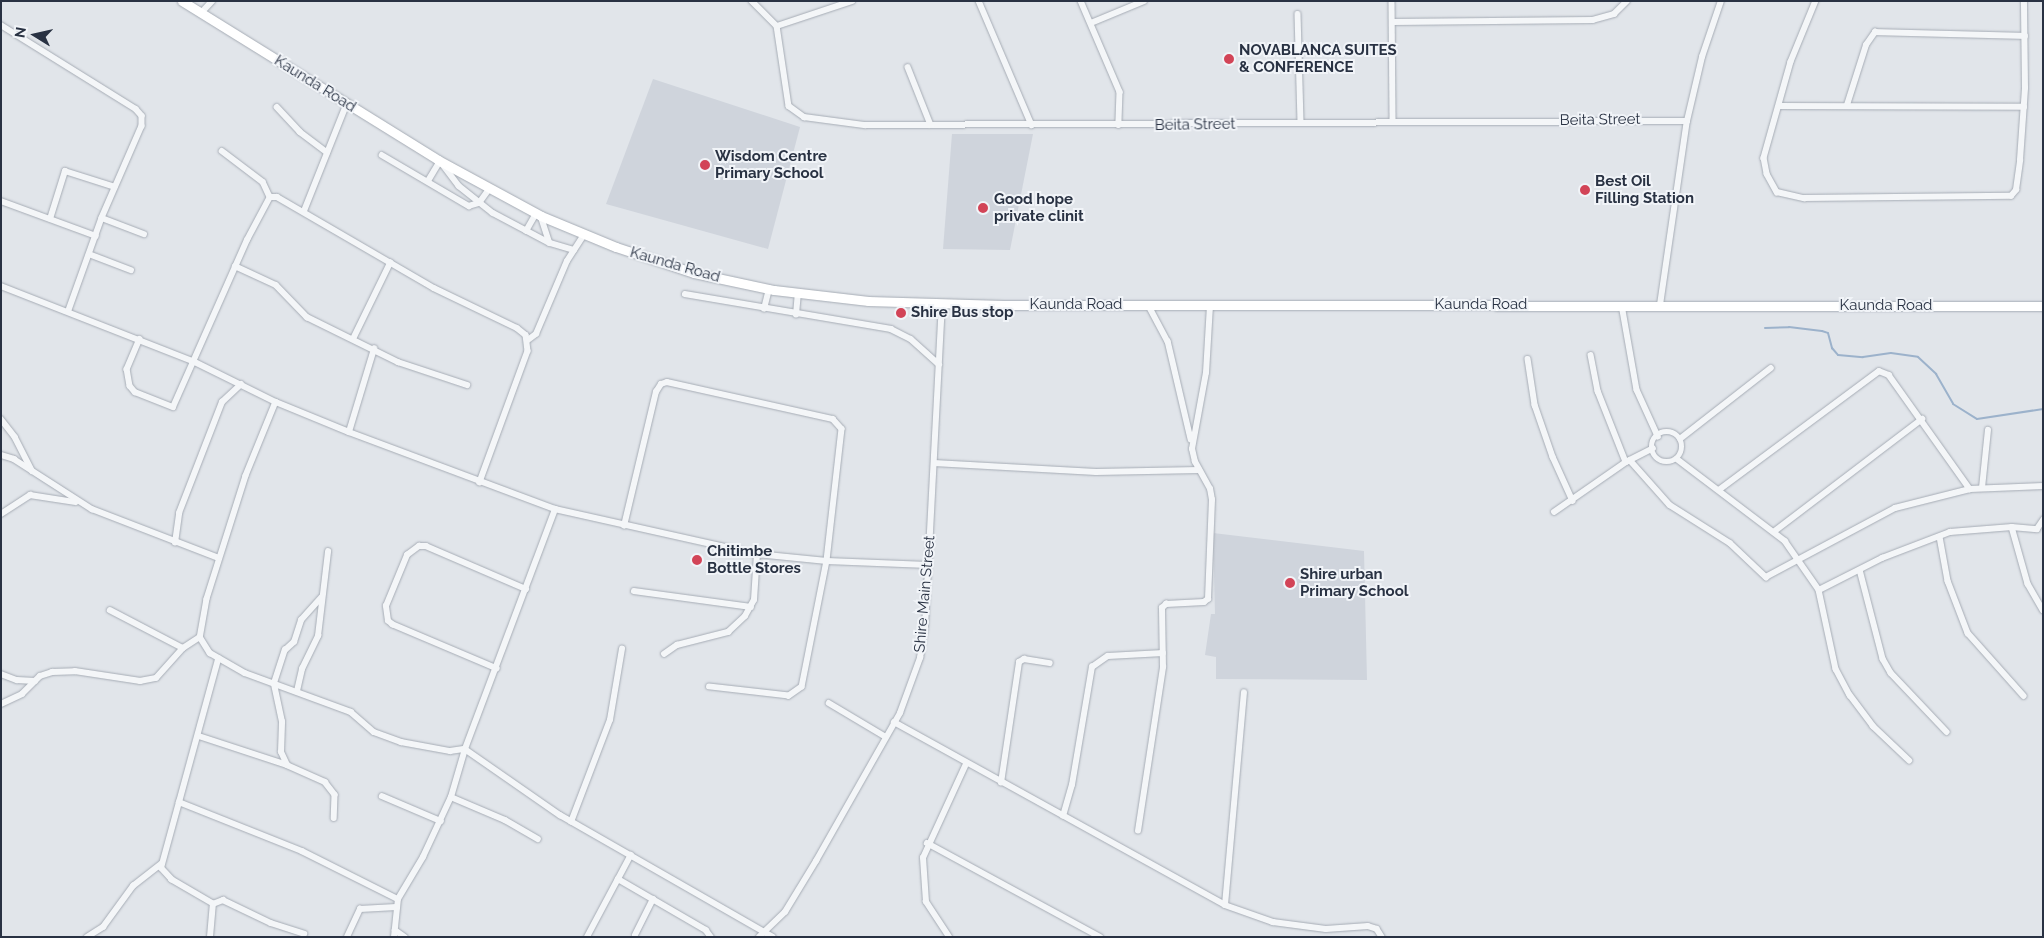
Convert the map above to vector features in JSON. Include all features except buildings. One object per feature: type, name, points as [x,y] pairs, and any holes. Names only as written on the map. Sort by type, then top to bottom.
[{"type":"main road","name":"Kaunda Road","points":[[182,1],[440,161],[538,215],[584,235],[694,273],[769,289],[868,301],[1149,306],[2043,306]]},
{"type":"street","points":[[200,13],[212,1]]},
{"type":"street","points":[[752,1],[777,26],[852,1]]},
{"type":"street","points":[[979,1],[1032,125]]},
{"type":"street","points":[[1081,1],[1120,92],[1119,126]]},
{"type":"street","points":[[1090,23],[1144,1]]},
{"type":"street","points":[[1392,1],[1393,122]]},
{"type":"street","points":[[1393,22],[1593,20],[1609,16],[1627,1]]},
{"type":"street","points":[[1660,306],[1687,121],[1702,57],[1721,1]]},
{"type":"street","points":[[1816,1],[1791,62],[1780,106],[1766,147],[1766,174],[1776,192],[1804,198],[2011,196],[2016,190],[2024,107],[2024,1]]},
{"type":"street","points":[[1298,14],[1301,122]]},
{"type":"street","points":[[1,25],[136,109],[142,116],[142,126],[102,218],[69,310]]},
{"type":"street","name":"Beita Street","points":[[777,26],[789,106],[795,113],[818,120],[865,126],[1119,126],[1301,122],[1687,121]]},
{"type":"street","points":[[1847,105],[1866,45],[1875,32],[2025,36]]},
{"type":"street","points":[[908,67],[931,125]]},
{"type":"street","points":[[304,211],[347,103]]},
{"type":"street","points":[[1780,106],[2024,107]]},
{"type":"street","points":[[277,107],[300,132],[327,152]]},
{"type":"street","points":[[222,152],[263,182],[270,197]]},
{"type":"street","points":[[382,155],[469,206],[479,202],[488,189]]},
{"type":"street","points":[[428,181],[440,161],[449,175],[479,202],[526,231],[550,243],[574,250]]},
{"type":"street","points":[[50,219],[65,171],[115,187]]},
{"type":"street","points":[[270,197],[277,196],[304,211],[451,298],[517,328],[528,340],[528,351],[480,482]]},
{"type":"street","points":[[140,340],[127,369],[130,386],[136,392],[174,406],[195,362],[234,266],[270,197]]},
{"type":"street","points":[[1,201],[96,236]]},
{"type":"street","points":[[526,231],[538,215],[550,243]]},
{"type":"street","points":[[102,218],[144,234]]},
{"type":"street","points":[[528,340],[536,334],[574,250],[584,235]]},
{"type":"street","points":[[89,254],[131,270]]},
{"type":"street","points":[[353,339],[390,263]]},
{"type":"street","points":[[234,266],[268,279],[290,297],[299,312],[398,362],[466,385]]},
{"type":"street","points":[[1,286],[69,310],[195,362],[276,402],[349,432],[555,509],[624,526],[757,554],[827,561],[928,565]]},
{"type":"street","points":[[764,310],[769,289]]},
{"type":"street","points":[[796,315],[798,293]]},
{"type":"street","points":[[684,294],[764,310],[891,329],[911,339],[939,364]]},
{"type":"street","name":"Shire Main Street","points":[[759,937],[785,912],[886,737],[912,686],[920,658],[925,627],[942,303]]},
{"type":"street","points":[[1622,305],[1637,390],[1658,436]]},
{"type":"street","points":[[1138,831],[1152,756],[1163,653],[1163,606],[1204,602],[1208,599],[1212,500],[1210,489],[1199,470],[1192,449],[1168,341],[1149,306]]},
{"type":"street","points":[[1192,449],[1206,373],[1210,306]]},
{"type":"street","points":[[349,432],[374,349]]},
{"type":"street","points":[[1591,355],[1598,391],[1628,461],[1670,504],[1730,543],[1766,577],[1895,508],[1982,488],[2043,486]]},
{"type":"street","points":[[1528,359],[1535,405],[1552,457],[1573,501]]},
{"type":"street","points":[[1680,439],[1771,368]]},
{"type":"street","points":[[1718,490],[1879,371],[1889,375],[1922,419],[1970,490]]},
{"type":"street","points":[[624,526],[656,392],[661,384],[667,382],[839,423],[844,435],[827,561],[806,674],[797,694],[773,696],[710,687]]},
{"type":"street","points":[[175,543],[179,514],[222,402],[241,384]]},
{"type":"street","points":[[1,704],[22,694],[44,673],[63,670],[149,681],[156,678],[183,648],[200,637],[219,558],[246,476],[276,402]]},
{"type":"street","points":[[1,419],[15,437],[32,471]]},
{"type":"street","points":[[1775,531],[1922,419]]},
{"type":"street","points":[[1982,488],[1988,430]]},
{"type":"street","points":[[1554,512],[1573,501],[1628,461],[1653,448],[1658,436],[1668,432],[1680,439],[1682,449],[1676,459]]},
{"type":"street","points":[[1653,448],[1660,461],[1676,459],[1775,531],[1799,559],[1819,590],[1836,669],[1850,695],[1873,726],[1910,760]]},
{"type":"street","points":[[1,455],[32,471],[84,504],[175,543],[219,558]]},
{"type":"street","points":[[934,463],[1096,472],[1199,470]]},
{"type":"street","points":[[1,514],[34,494],[84,504]]},
{"type":"street","points":[[405,937],[395,934],[398,899],[441,821],[452,797],[465,749],[497,669],[555,509]]},
{"type":"street","points":[[1819,590],[1860,570],[1950,532],[2012,526],[2037,529],[2042,526],[2043,520]]},
{"type":"street","points":[[2012,526],[2028,584],[2043,610]]},
{"type":"street","points":[[1940,536],[1948,581],[1968,633],[2024,696]]},
{"type":"street","points":[[497,669],[393,625],[388,621],[386,606],[408,555],[419,546],[426,546],[526,589]]},
{"type":"street","points":[[297,691],[302,669],[318,636],[321,598],[328,552]]},
{"type":"street","points":[[664,654],[677,645],[728,632],[751,607],[757,554]]},
{"type":"street","points":[[1860,570],[1883,659],[1891,673],[1947,732]]},
{"type":"street","points":[[634,591],[751,607]]},
{"type":"street","points":[[287,765],[281,752],[282,722],[274,683],[285,650],[294,642],[301,620],[321,598]]},
{"type":"street","points":[[110,610],[183,648]]},
{"type":"street","points":[[200,637],[218,659],[274,683],[351,712],[374,732],[401,742],[450,751],[465,749],[571,822],[773,937]]},
{"type":"street","points":[[571,822],[610,720],[622,650]]},
{"type":"street","points":[[1063,816],[1072,786],[1092,666],[1108,656],[1163,653]]},
{"type":"street","points":[[87,937],[103,927],[133,886],[161,864],[199,736],[218,659]]},
{"type":"street","points":[[1001,783],[1019,662],[1024,660],[1050,663]]},
{"type":"street","points":[[1,674],[17,680],[35,681]]},
{"type":"street","points":[[1225,904],[1244,693]]},
{"type":"street","points":[[828,703],[886,737]]},
{"type":"street","points":[[894,722],[966,764],[1225,904],[1273,922],[1326,929],[1368,926],[1379,930],[1382,937]]},
{"type":"street","points":[[199,736],[287,765],[320,779],[331,788],[335,795],[334,818]]},
{"type":"street","points":[[949,937],[932,916],[922,888],[927,843],[966,764]]},
{"type":"street","points":[[382,796],[441,821]]},
{"type":"street","points":[[452,797],[498,816],[538,839]]},
{"type":"street","points":[[179,802],[302,851],[398,899]]},
{"type":"street","points":[[927,843],[1100,937]]},
{"type":"street","points":[[587,937],[630,855]]},
{"type":"street","points":[[161,864],[166,876],[212,904]]},
{"type":"street","points":[[618,879],[706,930],[711,937]]},
{"type":"street","points":[[635,936],[653,899]]},
{"type":"street","points":[[212,904],[223,900],[304,934]]},
{"type":"street","points":[[210,937],[212,904]]},
{"type":"street","points":[[347,937],[360,909],[396,907]]},
{"type":"shaded area","name":"Wisdom Centre Primary School","points":[[653,79],[800,127],[768,249],[606,204]]},
{"type":"shaded area","name":"Good hope private clinit","points":[[952,134],[1033,134],[1010,250],[943,249]]},
{"type":"shaded area","name":"Shire urban Primary School","points":[[1213,533],[1364,551],[1367,680],[1216,679],[1216,657],[1205,655],[1211,614],[1215,614]]},
{"type":"waterway","points":[[1765,328],[1789,327],[1828,333],[1832,348],[1838,355],[1863,357],[1891,353],[1918,357],[1936,374],[1953,404],[1977,419],[2043,409]]},
{"type":"place","name":"NOVABLANCA SUITES & CONFERENCE","points":[[1229,59]]},
{"type":"place","name":"Wisdom Centre Primary School","points":[[705,165]]},
{"type":"place","name":"Best Oil Filling Station","points":[[1585,190]]},
{"type":"place","name":"Good hope private clinit","points":[[983,208]]},
{"type":"place","name":"Shire Bus stop","points":[[901,313]]},
{"type":"place","name":"Chitimbe Bottle Stores","points":[[697,560]]},
{"type":"place","name":"Shire urban Primary School","points":[[1290,583]]}]
